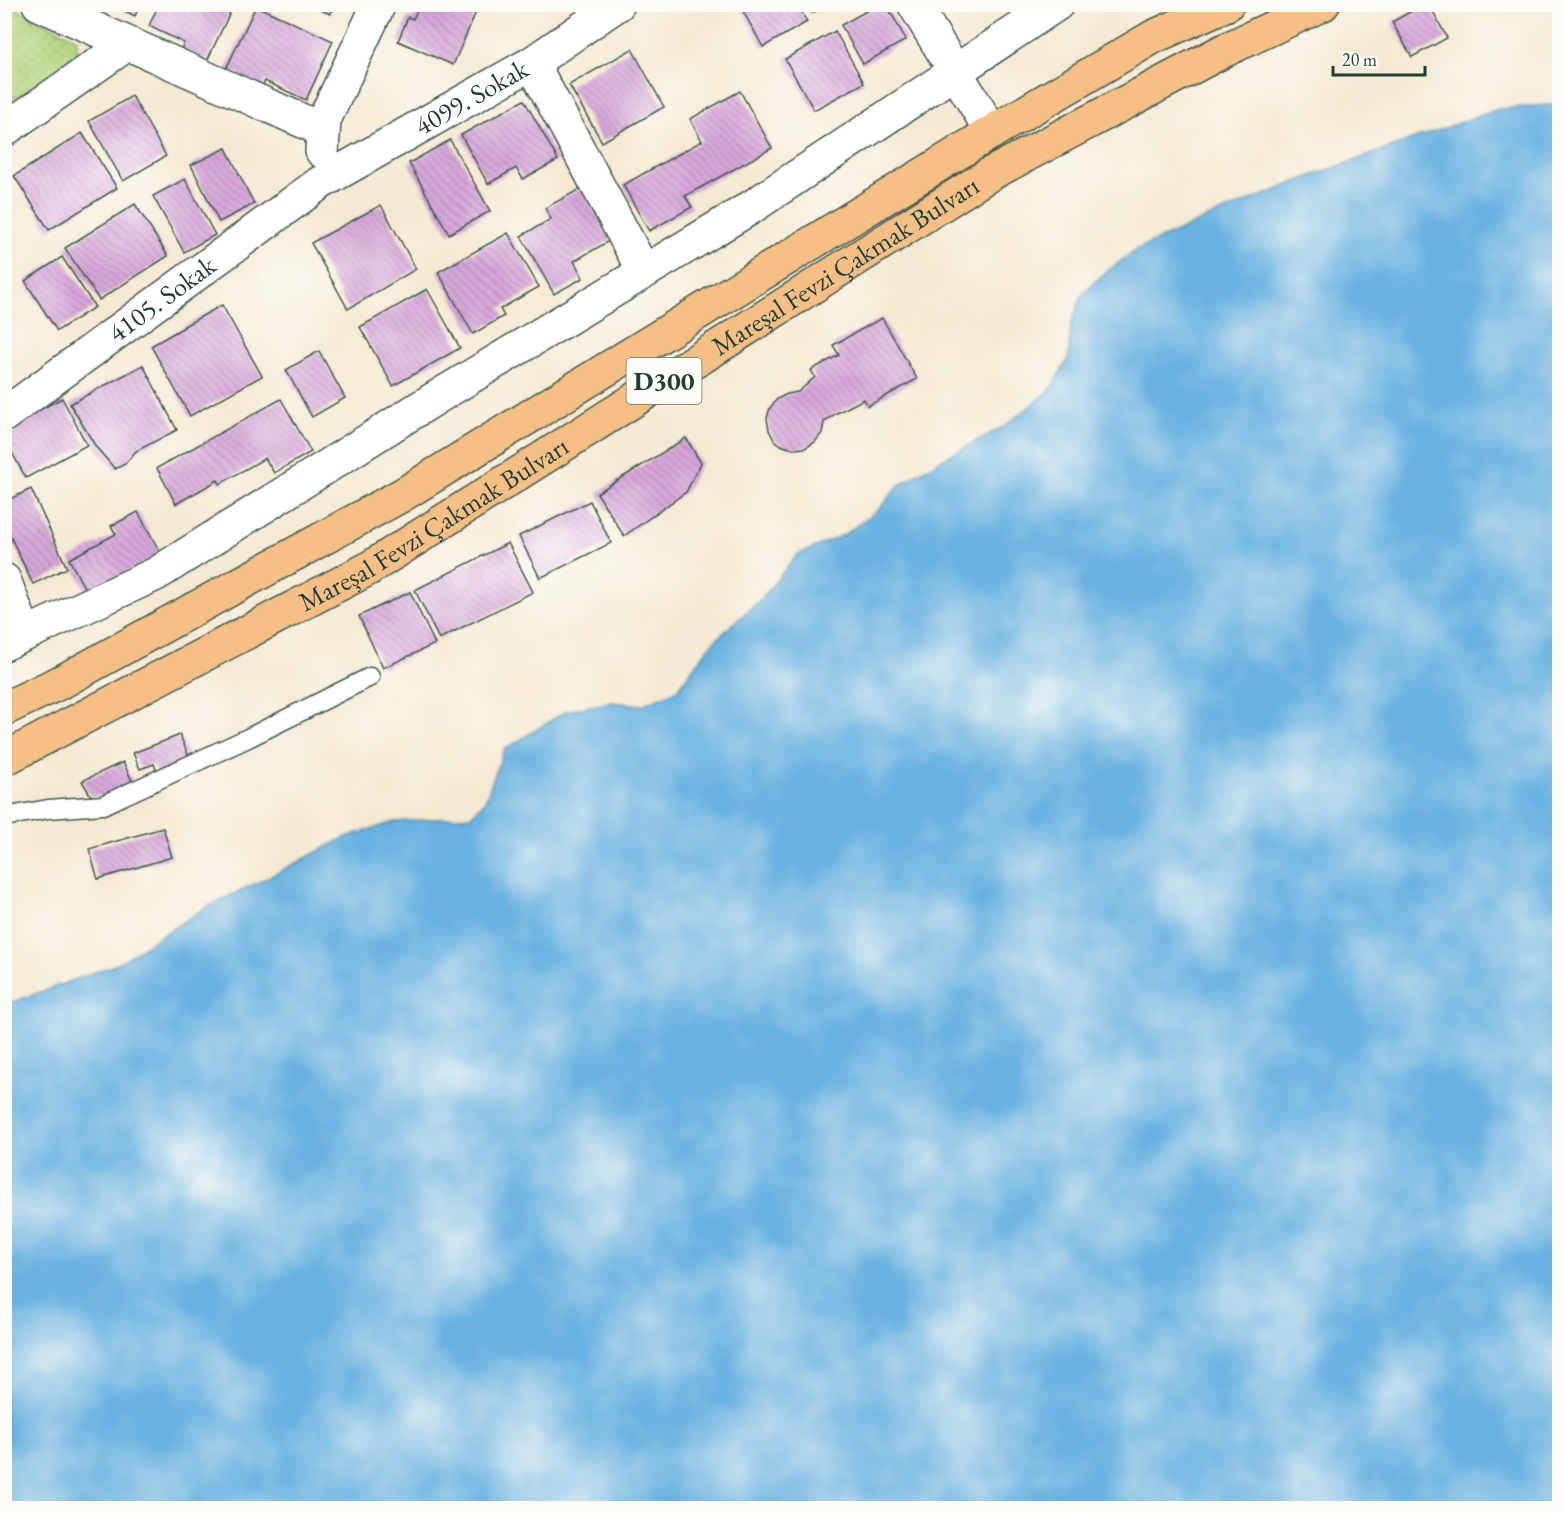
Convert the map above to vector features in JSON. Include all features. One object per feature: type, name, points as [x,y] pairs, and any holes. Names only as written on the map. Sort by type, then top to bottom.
[{"type":"highway","name":"Mareşal Fevzi Çakmak Bulvarı","points":[[4,708],[63,681],[402,495],[992,132],[1153,36],[1227,4]]},
{"type":"highway","name":"Mareşal Fevzi Çakmak Bulvarı","points":[[4,759],[368,569],[990,174],[1225,50],[1323,4]]},
{"type":"street","points":[[39,4],[323,130]]},
{"type":"street","points":[[320,183],[324,120],[379,4]]},
{"type":"street","name":"4099. Sokak","points":[[320,183],[532,63],[618,4]]},
{"type":"street","points":[[914,4],[992,132]]},
{"type":"street","points":[[4,580],[15,639],[156,574],[434,399],[750,208],[1057,4]]},
{"type":"street","points":[[4,130],[127,44]]},
{"type":"street","points":[[532,63],[644,272]]},
{"type":"street","name":"4105. Sokak","points":[[4,415],[320,183]]},
{"type":"lane","points":[[4,817],[48,809],[103,805],[248,738],[369,677]]},
{"type":"green space","points":[[4,5],[77,39],[77,58],[5,104]]},
{"type":"water","points":[[1559,104],[1559,1508],[5,1508],[5,1005],[117,964],[205,908],[346,837],[394,822],[470,816],[485,801],[504,750],[566,711],[611,702],[642,705],[677,690],[712,643],[762,598],[797,555],[845,534],[879,509],[899,485],[1005,426],[1049,391],[1068,360],[1071,325],[1082,295],[1102,275],[1136,250],[1303,179],[1498,109]]},
{"type":"building","points":[[111,4],[140,4],[135,16]]},
{"type":"building","points":[[159,4],[234,4],[207,61],[181,49],[184,43],[149,26]]},
{"type":"building","points":[[308,4],[334,4],[330,14]]},
{"type":"building","points":[[420,4],[479,5],[453,65],[398,41],[408,17],[413,19]]},
{"type":"building","points":[[739,4],[797,4],[807,22],[763,47]]},
{"type":"building","points":[[807,4],[827,4],[812,13]]},
{"type":"building","points":[[879,4],[886,4],[906,40],[863,64],[841,25]]},
{"type":"building","points":[[1424,4],[1429,4],[1447,38],[1412,57],[1392,22]]},
{"type":"building","points":[[256,6],[333,41],[306,100],[265,81],[262,86],[226,69]]},
{"type":"building","points":[[835,31],[864,83],[814,110],[785,59]]},
{"type":"building","points":[[632,49],[664,107],[602,142],[569,85]]},
{"type":"building","points":[[740,91],[772,148],[685,196],[692,207],[649,231],[623,185],[702,141],[690,119]]},
{"type":"building","points":[[132,96],[166,156],[123,181],[89,121]]},
{"type":"building","points":[[524,100],[558,160],[523,179],[516,168],[488,184],[461,135]]},
{"type":"building","points":[[82,133],[117,188],[49,230],[14,176]]},
{"type":"building","points":[[450,140],[490,211],[449,234],[409,163]]},
{"type":"building","points":[[226,148],[254,204],[219,222],[191,165]]},
{"type":"building","points":[[185,179],[215,235],[184,252],[153,196]]},
{"type":"building","points":[[582,188],[611,240],[574,261],[583,278],[554,294],[521,236],[551,219],[545,208]]},
{"type":"building","points":[[135,204],[168,256],[99,300],[65,248]]},
{"type":"building","points":[[381,205],[416,269],[348,309],[311,243]]},
{"type":"building","points":[[508,233],[539,287],[500,309],[504,316],[473,334],[438,272]]},
{"type":"building","points":[[4,243],[11,253],[4,257]]},
{"type":"building","points":[[62,257],[95,307],[57,331],[25,281]]},
{"type":"building","points":[[427,289],[460,348],[393,386],[360,327]]},
{"type":"building","points":[[222,305],[262,376],[190,416],[151,346]]},
{"type":"building","points":[[882,318],[917,379],[868,406],[864,399],[835,414],[824,422],[822,433],[815,442],[805,448],[794,449],[774,440],[767,418],[770,408],[777,399],[798,392],[815,377],[811,370],[839,355],[833,345]]},
{"type":"building","points":[[319,351],[345,398],[312,417],[286,370]]},
{"type":"building","points":[[143,365],[177,430],[136,451],[125,464],[115,469],[96,447],[70,404]]},
{"type":"building","points":[[62,398],[87,445],[26,478],[4,438],[4,429]]},
{"type":"building","points":[[281,399],[311,452],[274,473],[265,458],[220,484],[218,480],[176,504],[157,468]]},
{"type":"building","points":[[686,438],[701,463],[686,492],[624,536],[597,493]]},
{"type":"building","points":[[31,489],[67,568],[33,584],[4,523],[4,502]]},
{"type":"building","points":[[590,501],[611,543],[540,578],[519,536]]},
{"type":"building","points":[[138,512],[161,554],[87,593],[69,559],[116,534],[111,526]]},
{"type":"building","points":[[508,543],[533,592],[439,639],[415,590]]},
{"type":"building","points":[[410,592],[435,644],[383,668],[359,616]]},
{"type":"building","points":[[180,735],[192,764],[159,777],[154,764],[140,769],[133,753]]},
{"type":"building","points":[[123,762],[135,787],[110,796],[91,796],[82,781]]},
{"type":"building","points":[[163,828],[172,857],[98,879],[89,849]]}]
